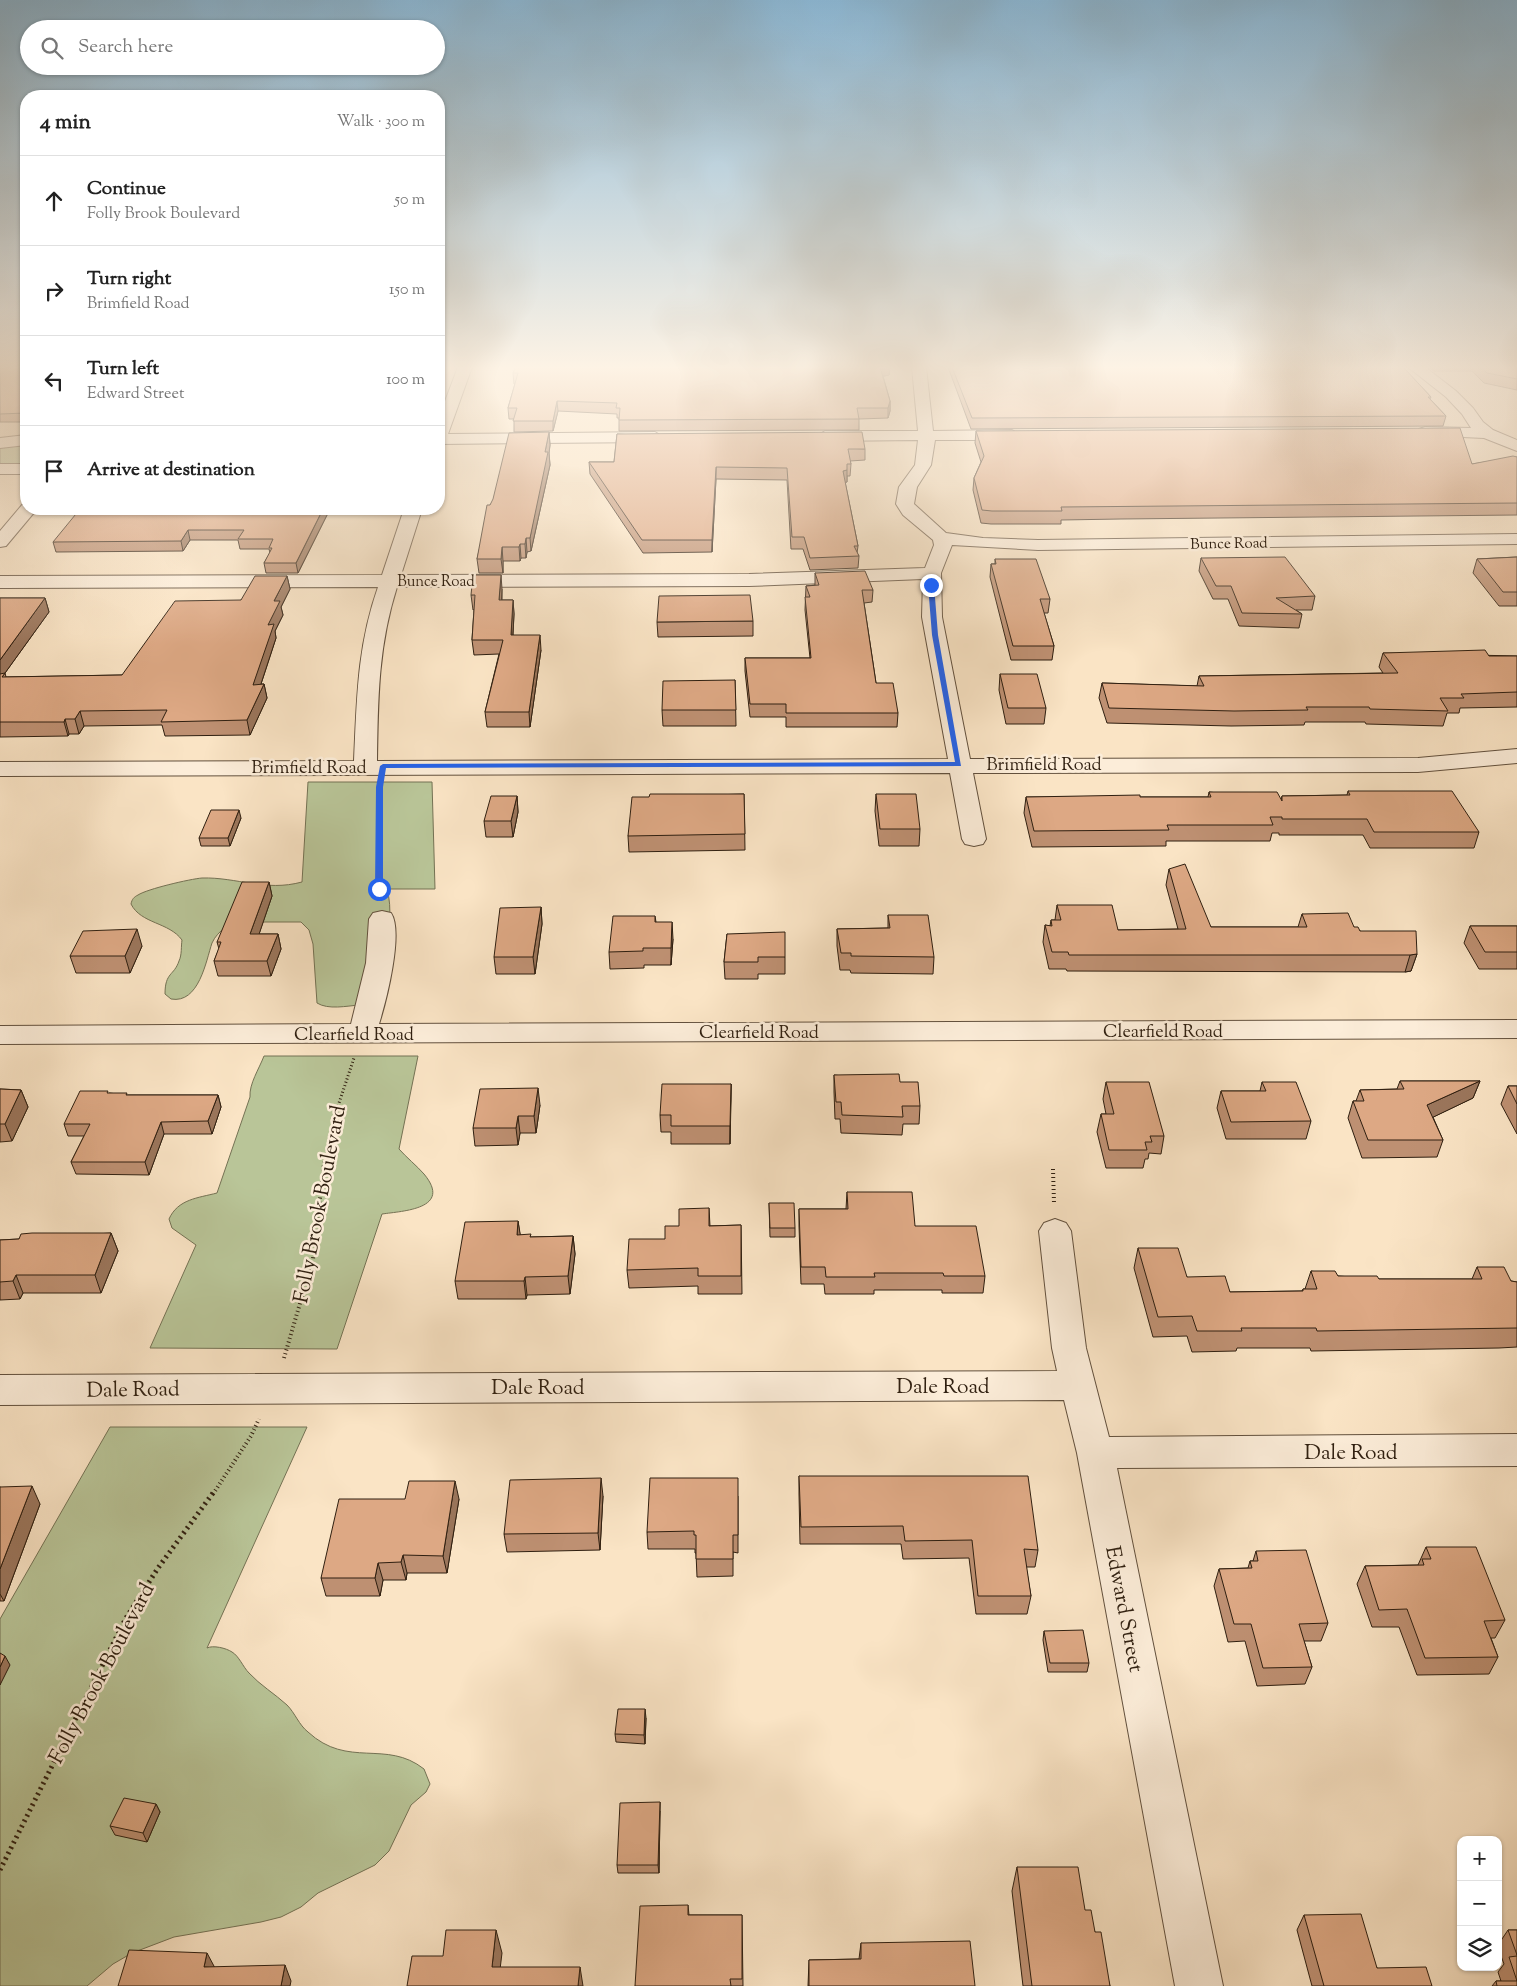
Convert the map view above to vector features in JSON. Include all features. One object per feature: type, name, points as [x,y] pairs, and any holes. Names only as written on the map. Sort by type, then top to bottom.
[{"type":"street","points":[[924,460],[923,465],[908,488],[905,504],[909,511],[941,538],[943,545],[932,573],[932,617],[974,839]]},
{"type":"street","points":[[0,469],[20,469]]},
{"type":"street","points":[[0,542],[23,515]]},
{"type":"street","points":[[374,767],[369,663],[377,618],[411,515]]},
{"type":"street","name":"Bunce Road","points":[[941,538],[983,543],[1038,545],[1517,540]]},
{"type":"street","name":"Bunce Road","points":[[0,582],[758,580],[932,573]]},
{"type":"street","name":"Brimfield Road","points":[[0,769],[959,764],[1418,764],[1490,760],[1517,756]]},
{"type":"street","points":[[362,1034],[370,1009],[381,950],[382,919]]},
{"type":"street","name":"Clearfield Road","points":[[0,1035],[1517,1029]]},
{"type":"street","name":"Edward Street","points":[[1055,1231],[1062,1274],[1069,1348],[1095,1453],[1199,1986]]},
{"type":"street","name":"Dale Road","points":[[0,1390],[1077,1385]]},
{"type":"street","name":"Dale Road","points":[[1095,1453],[1517,1450]]},
{"type":"path","points":[[374,767],[380,787],[379,862],[382,919]]},
{"type":"path","name":"Folly Brook Boulevard","points":[[0,1870],[126,1618],[251,1436],[274,1388],[307,1284],[320,1220],[322,1180],[326,1152],[343,1088],[362,1034]]},
{"type":"path","points":[[1053,1169],[1055,1231]]},
{"type":"green space","points":[[0,460],[20,460],[20,466],[0,465]]},
{"type":"green space","points":[[308,782],[432,782],[435,889],[387,889],[390,919],[387,934],[378,963],[359,1005],[332,1007],[317,1003],[313,944],[309,930],[301,922],[259,922],[225,927],[212,943],[204,970],[195,988],[181,999],[171,999],[165,994],[165,987],[168,978],[180,959],[182,940],[170,930],[141,916],[131,904],[133,899],[150,890],[202,878],[263,885],[289,885],[302,882]]},
{"type":"green space","points":[[264,1056],[418,1056],[399,1149],[424,1174],[431,1186],[433,1195],[422,1206],[382,1214],[337,1349],[150,1348],[196,1245],[172,1228],[169,1219],[173,1212],[183,1203],[217,1193],[250,1097],[253,1082]]},
{"type":"green space","points":[[110,1427],[307,1427],[207,1648],[220,1647],[234,1654],[253,1677],[287,1705],[305,1729],[323,1743],[352,1752],[381,1754],[410,1760],[424,1769],[430,1784],[426,1792],[411,1805],[389,1851],[375,1865],[318,1893],[301,1907],[281,1917],[174,1937],[132,1953],[113,1964],[87,1986],[0,1986],[0,1619]]},
{"type":"building","points":[[503,460],[546,460],[530,538],[526,538],[525,544],[520,544],[519,547],[502,547],[501,559],[477,559],[487,505],[490,505]]},
{"type":"building","points":[[614,460],[850,460],[851,464],[847,464],[847,470],[843,471],[858,546],[854,546],[859,556],[810,558],[804,537],[792,537],[787,468],[716,467],[712,540],[642,540],[589,462],[614,462]]},
{"type":"building","points":[[982,460],[1471,460],[1472,464],[1494,460],[1517,460],[1517,503],[1061,507],[1062,511],[992,511],[982,510],[974,478]]},
{"type":"building","points":[[75,515],[320,515],[296,563],[264,563],[272,548],[269,548],[273,539],[238,539],[244,530],[188,530],[181,541],[53,542]]},
{"type":"building","points":[[1285,557],[1315,596],[1276,598],[1302,614],[1242,613],[1231,586],[1216,586],[1201,558]]},
{"type":"building","points":[[1517,557],[1517,592],[1503,592],[1477,559]]},
{"type":"building","points":[[995,559],[1036,559],[1050,599],[1040,599],[1054,646],[1013,646],[991,564],[996,564]]},
{"type":"building","points":[[865,571],[873,590],[862,590],[876,683],[893,683],[898,713],[786,713],[786,704],[750,704],[745,658],[811,658],[805,597],[810,597],[806,586],[819,585],[815,573]]},
{"type":"building","points":[[473,575],[501,575],[499,600],[513,600],[511,635],[540,635],[529,712],[485,712],[503,640],[472,640],[475,595],[471,595]]},
{"type":"building","points":[[255,576],[287,576],[274,601],[280,601],[268,625],[274,624],[253,685],[264,684],[247,720],[161,722],[167,710],[80,711],[75,719],[65,719],[64,722],[0,722],[0,674],[5,673],[2,677],[122,675],[175,601],[241,600]]},
{"type":"building","points":[[750,595],[753,621],[657,622],[659,596]]},
{"type":"building","points":[[0,598],[45,598],[0,660]]},
{"type":"building","points":[[1485,650],[1489,656],[1517,656],[1517,692],[1461,694],[1464,698],[1440,698],[1448,711],[1370,709],[1369,707],[1306,707],[1308,710],[1234,711],[1109,708],[1102,683],[1204,686],[1199,676],[1398,673],[1383,653]]},
{"type":"building","points":[[1000,674],[1037,674],[1046,708],[1008,708]]},
{"type":"building","points":[[735,680],[736,710],[662,710],[663,681]]},
{"type":"building","points":[[1348,791],[1452,791],[1479,832],[1374,832],[1367,819],[1282,819],[1282,817],[1270,817],[1273,825],[1167,825],[1169,830],[1034,831],[1026,797],[1140,795],[1140,797],[1211,797],[1209,792],[1277,792],[1282,801],[1282,796],[1350,795]]},
{"type":"building","points":[[650,794],[744,794],[745,834],[628,836],[632,797],[649,797]]},
{"type":"building","points":[[876,794],[916,794],[920,829],[880,829]]},
{"type":"building","points":[[491,796],[517,796],[511,821],[484,821]]},
{"type":"building","points":[[211,810],[239,810],[228,838],[199,838]]},
{"type":"building","points":[[1185,864],[1211,927],[1307,927],[1302,914],[1348,913],[1354,927],[1358,927],[1360,931],[1416,931],[1417,954],[1069,955],[1068,952],[1052,952],[1045,925],[1052,926],[1051,920],[1061,920],[1057,905],[1112,905],[1118,930],[1186,929],[1169,869]]},
{"type":"building","points":[[242,882],[269,882],[250,934],[278,934],[267,961],[214,961],[221,942],[217,942]]},
{"type":"building","points":[[541,907],[533,957],[494,957],[500,908]]},
{"type":"building","points":[[888,915],[928,915],[934,957],[851,956],[851,953],[841,953],[837,929],[890,928]]},
{"type":"building","points":[[613,916],[655,916],[655,922],[672,922],[671,948],[643,948],[643,951],[609,952]]},
{"type":"building","points":[[1470,926],[1517,926],[1517,952],[1485,952]]},
{"type":"building","points":[[137,929],[125,956],[70,956],[83,931]]},
{"type":"building","points":[[785,932],[785,957],[758,957],[758,962],[724,962],[727,934]]},
{"type":"building","points":[[899,1074],[900,1082],[918,1082],[920,1106],[902,1106],[903,1117],[842,1115],[841,1102],[836,1102],[834,1075]]},
{"type":"building","points":[[1400,1081],[1480,1081],[1427,1105],[1443,1140],[1368,1140],[1353,1101],[1364,1101],[1360,1090],[1404,1089]]},
{"type":"building","points":[[1106,1082],[1149,1082],[1164,1136],[1150,1136],[1152,1142],[1145,1142],[1147,1150],[1109,1150],[1101,1114],[1114,1114]]},
{"type":"building","points":[[1262,1082],[1296,1082],[1311,1121],[1231,1122],[1221,1091],[1266,1091]]},
{"type":"building","points":[[662,1084],[731,1084],[730,1126],[671,1126],[671,1115],[660,1115]]},
{"type":"building","points":[[1508,1086],[1517,1086],[1517,1104]]},
{"type":"building","points":[[538,1088],[534,1116],[518,1116],[516,1128],[473,1128],[480,1089]]},
{"type":"building","points":[[0,1089],[21,1090],[5,1124],[0,1124]]},
{"type":"building","points":[[80,1091],[108,1091],[107,1093],[127,1093],[126,1095],[218,1095],[208,1121],[161,1122],[145,1162],[71,1162],[90,1124],[64,1124]]},
{"type":"building","points":[[847,1192],[912,1192],[915,1226],[976,1226],[985,1276],[944,1276],[943,1273],[874,1273],[875,1277],[826,1277],[825,1267],[801,1267],[799,1209],[848,1209]]},
{"type":"building","points":[[769,1203],[794,1203],[795,1228],[770,1228]]},
{"type":"building","points":[[709,1208],[709,1226],[741,1225],[741,1276],[698,1276],[698,1268],[627,1270],[629,1239],[665,1239],[665,1226],[679,1226],[679,1209]]},
{"type":"building","points":[[518,1221],[517,1235],[531,1234],[530,1237],[573,1236],[568,1276],[525,1277],[524,1281],[455,1281],[465,1222]]},
{"type":"building","points":[[111,1233],[95,1275],[16,1275],[13,1281],[0,1282],[0,1240],[19,1239],[21,1234]]},
{"type":"building","points":[[1138,1248],[1178,1248],[1187,1277],[1225,1276],[1230,1292],[1303,1291],[1303,1289],[1317,1289],[1311,1271],[1335,1271],[1338,1276],[1377,1276],[1379,1279],[1482,1279],[1477,1267],[1504,1267],[1511,1281],[1517,1282],[1517,1328],[1317,1331],[1316,1328],[1241,1328],[1242,1331],[1197,1331],[1192,1316],[1158,1317]]},
{"type":"building","points":[[799,1476],[1028,1476],[1038,1550],[1024,1549],[1031,1596],[978,1596],[972,1540],[905,1541],[903,1526],[801,1527]]},
{"type":"building","points":[[601,1478],[598,1533],[504,1534],[510,1480]]},
{"type":"building","points":[[650,1478],[738,1478],[738,1535],[733,1535],[733,1559],[696,1559],[696,1535],[694,1535],[694,1531],[647,1532]]},
{"type":"building","points":[[409,1481],[455,1481],[443,1556],[403,1555],[401,1562],[378,1563],[375,1578],[321,1578],[339,1499],[405,1499]]},
{"type":"building","points":[[32,1486],[0,1569],[0,1487]]},
{"type":"building","points":[[1426,1547],[1476,1547],[1505,1620],[1484,1621],[1498,1657],[1425,1658],[1407,1609],[1379,1610],[1365,1566],[1424,1565],[1422,1559],[1431,1559]]},
{"type":"building","points":[[1306,1550],[1328,1623],[1299,1624],[1312,1667],[1263,1668],[1251,1624],[1234,1624],[1219,1569],[1252,1568],[1250,1561],[1258,1561],[1256,1551]]},
{"type":"building","points":[[1083,1630],[1089,1663],[1050,1663],[1044,1631]]},
{"type":"building","points":[[0,1653],[5,1656],[0,1667]]},
{"type":"building","points":[[618,1709],[645,1709],[644,1735],[615,1734]]},
{"type":"building","points":[[124,1798],[156,1804],[143,1833],[110,1826]]},
{"type":"building","points":[[660,1802],[658,1865],[617,1865],[620,1803]]},
{"type":"building","points":[[1017,1867],[1078,1867],[1085,1910],[1091,1910],[1095,1932],[1101,1932],[1110,1986],[1032,1986]]},
{"type":"building","points":[[688,1905],[688,1915],[742,1915],[742,1979],[730,1979],[731,1986],[635,1986],[640,1906]]},
{"type":"building","points":[[1361,1914],[1377,1968],[1426,1967],[1432,1986],[1324,1986],[1304,1915]]},
{"type":"building","points":[[446,1930],[496,1930],[492,1967],[580,1967],[578,1986],[407,1986],[412,1956],[443,1956]]},
{"type":"building","points":[[1508,1930],[1517,1930],[1517,1955]]},
{"type":"building","points":[[970,1941],[975,1986],[809,1986],[809,1960],[861,1959],[861,1943]]},
{"type":"building","points":[[129,1950],[207,1953],[204,1967],[285,1965],[281,1986],[118,1986]]},
{"type":"building","points":[[1517,1956],[1517,1981],[1509,1957]]},
{"type":"building","points":[[1496,1981],[1517,1981],[1517,1986],[1497,1986]]},
{"type":"route","points":[[379,889],[380,787],[383,766],[959,764],[932,617],[931,585]]}]
